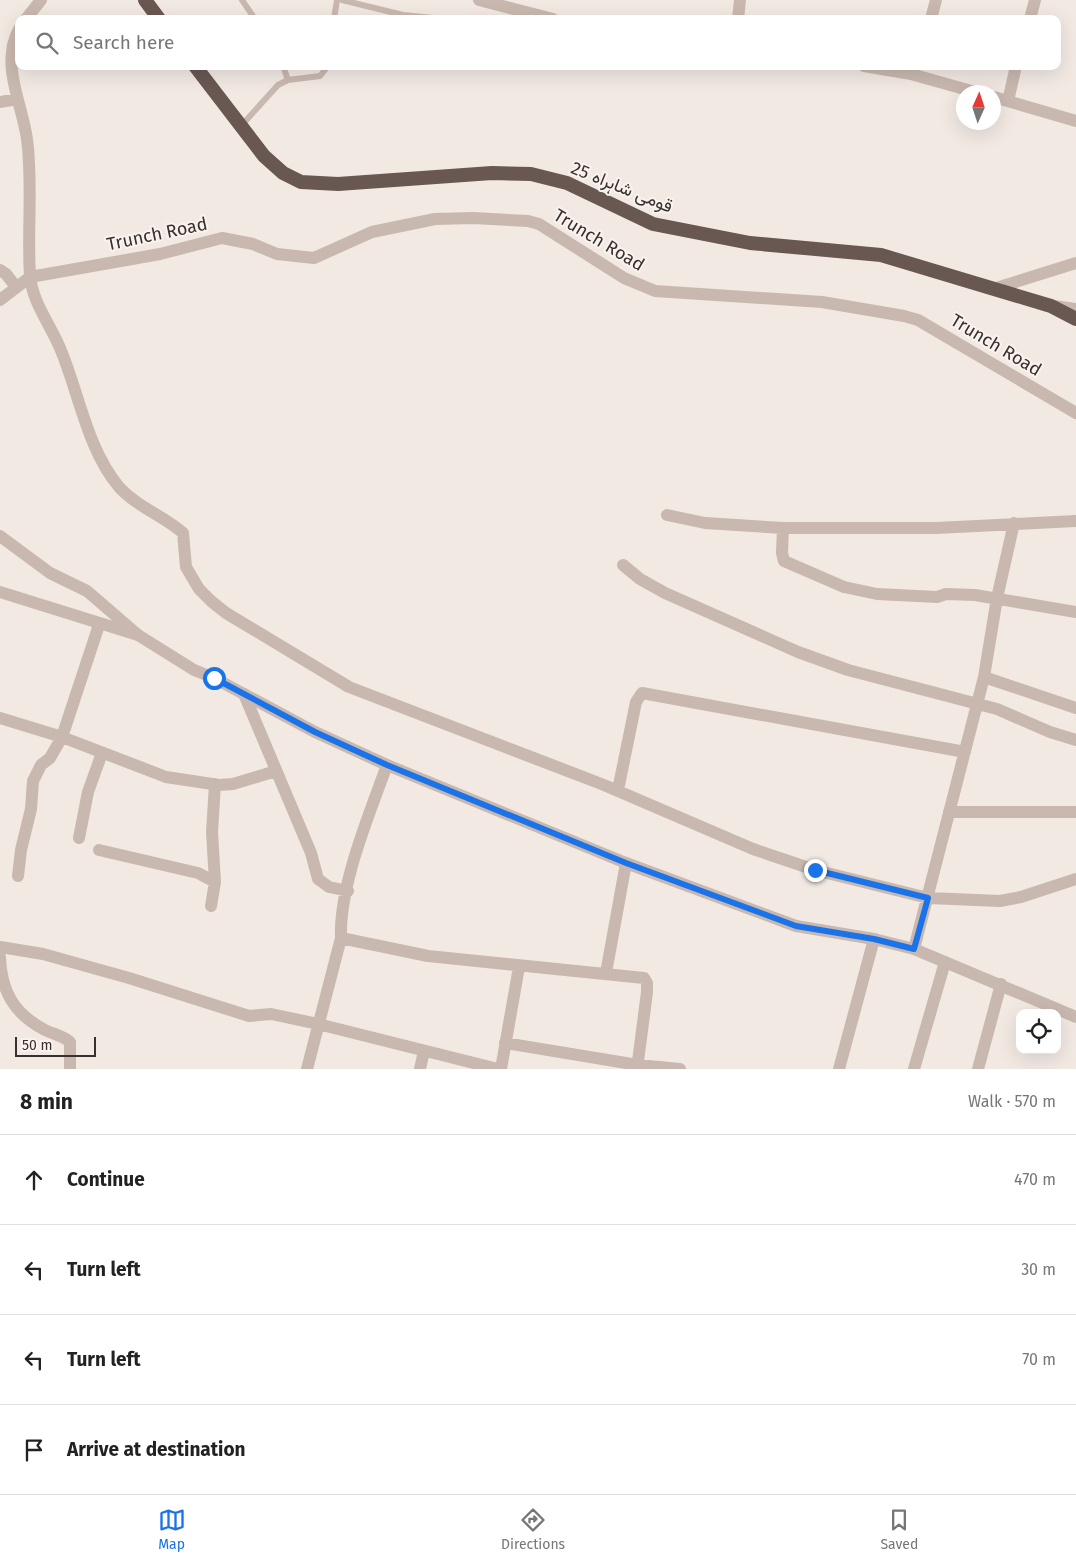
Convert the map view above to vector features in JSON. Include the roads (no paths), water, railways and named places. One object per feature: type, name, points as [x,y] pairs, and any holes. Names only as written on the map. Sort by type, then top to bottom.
[{"type":"highway","points":[[145,0],[156,15]]},
{"type":"highway","name":"قومی شاہراہ 25","points":[[198,70],[264,156],[283,173],[302,182],[338,184],[492,173],[531,174],[567,184],[661,226],[750,243],[881,255],[1051,306],[1076,319]]},
{"type":"street","points":[[29,15],[41,0]]},
{"type":"street","points":[[478,0],[537,15]]},
{"type":"street","points":[[738,15],[740,0]]},
{"type":"street","points":[[932,15],[936,0]]},
{"type":"street","points":[[1031,15],[1035,0]]},
{"type":"street","points":[[15,41],[10,55],[17,99],[26,132],[30,180],[30,277],[36,302],[61,350],[86,424],[102,461],[118,486],[128,495],[183,533],[186,567],[199,589],[226,613],[349,688],[618,790],[779,858],[815,870],[928,898],[1000,901],[1022,897],[1076,879]]},
{"type":"street","points":[[1008,100],[1015,70]]},
{"type":"street","points":[[918,71],[956,85]]},
{"type":"street","points":[[1001,98],[1076,120]]},
{"type":"street","points":[[0,102],[17,99]]},
{"type":"street","name":"Trunch Road","points":[[30,277],[160,254],[222,238],[253,244],[277,254],[314,258],[372,232],[406,224],[435,219],[473,218],[528,221],[552,230],[624,278],[656,291],[822,302],[918,320],[1076,414]]},
{"type":"street","points":[[993,289],[1076,263]]},
{"type":"street","points":[[0,270],[6,274],[16,287]]},
{"type":"street","points":[[0,300],[30,277]]},
{"type":"street","points":[[1051,306],[1076,309]]},
{"type":"street","points":[[667,515],[705,523],[783,528],[927,528],[1076,521]]},
{"type":"street","points":[[914,949],[984,677],[997,598],[1014,523]]},
{"type":"street","points":[[783,528],[782,558],[784,561],[844,587],[877,594],[936,597],[946,594],[975,595],[1076,612]]},
{"type":"street","points":[[0,536],[50,574],[87,591],[138,635],[194,670],[214,678],[315,732],[387,765],[626,863],[796,926],[874,939],[914,949],[1076,1017]]},
{"type":"street","points":[[623,565],[640,579],[665,593],[798,652],[848,670],[977,703],[1014,716],[1050,732],[1076,740]]},
{"type":"street","points":[[0,592],[99,625],[138,635]]},
{"type":"street","points":[[18,876],[21,850],[31,809],[33,781],[41,765],[50,758],[62,737],[99,625]]},
{"type":"street","points":[[984,677],[1076,708]]},
{"type":"street","points":[[618,790],[636,702],[642,693],[965,752]]},
{"type":"street","points":[[244,694],[311,853],[318,879],[329,886],[348,891]]},
{"type":"street","points":[[0,718],[62,737],[158,775],[215,784],[233,784],[276,771]]},
{"type":"street","points":[[79,838],[88,792],[102,753]]},
{"type":"street","points":[[307,1069],[341,938],[340,922],[358,847],[387,765]]},
{"type":"street","points":[[211,906],[215,882],[212,832],[215,784]]},
{"type":"street","points":[[949,812],[1076,812]]},
{"type":"street","points":[[99,850],[198,873],[215,882]]},
{"type":"street","points":[[606,973],[626,863]]},
{"type":"street","points":[[341,938],[428,956],[519,967],[606,973],[644,978],[647,982],[638,1067]]},
{"type":"street","points":[[839,1069],[874,939]]},
{"type":"street","points":[[0,947],[43,954],[129,978],[249,1016],[271,1014],[499,1069],[519,967]]},
{"type":"street","points":[[0,957],[0,978],[4,990],[21,1013],[31,1022],[70,1042],[70,1069]]},
{"type":"street","points":[[914,1069],[945,962]]},
{"type":"street","points":[[978,1069],[1000,984]]},
{"type":"street","points":[[505,1043],[638,1067],[680,1069]]},
{"type":"street","points":[[420,1069],[424,1050]]},
{"type":"lane","points":[[242,0],[251,15]]},
{"type":"lane","points":[[335,15],[337,0]]},
{"type":"lane","points":[[342,0],[403,15]]},
{"type":"lane","points":[[284,70],[288,80]]},
{"type":"lane","points":[[240,126],[273,90],[288,80],[320,76],[325,70]]}]
